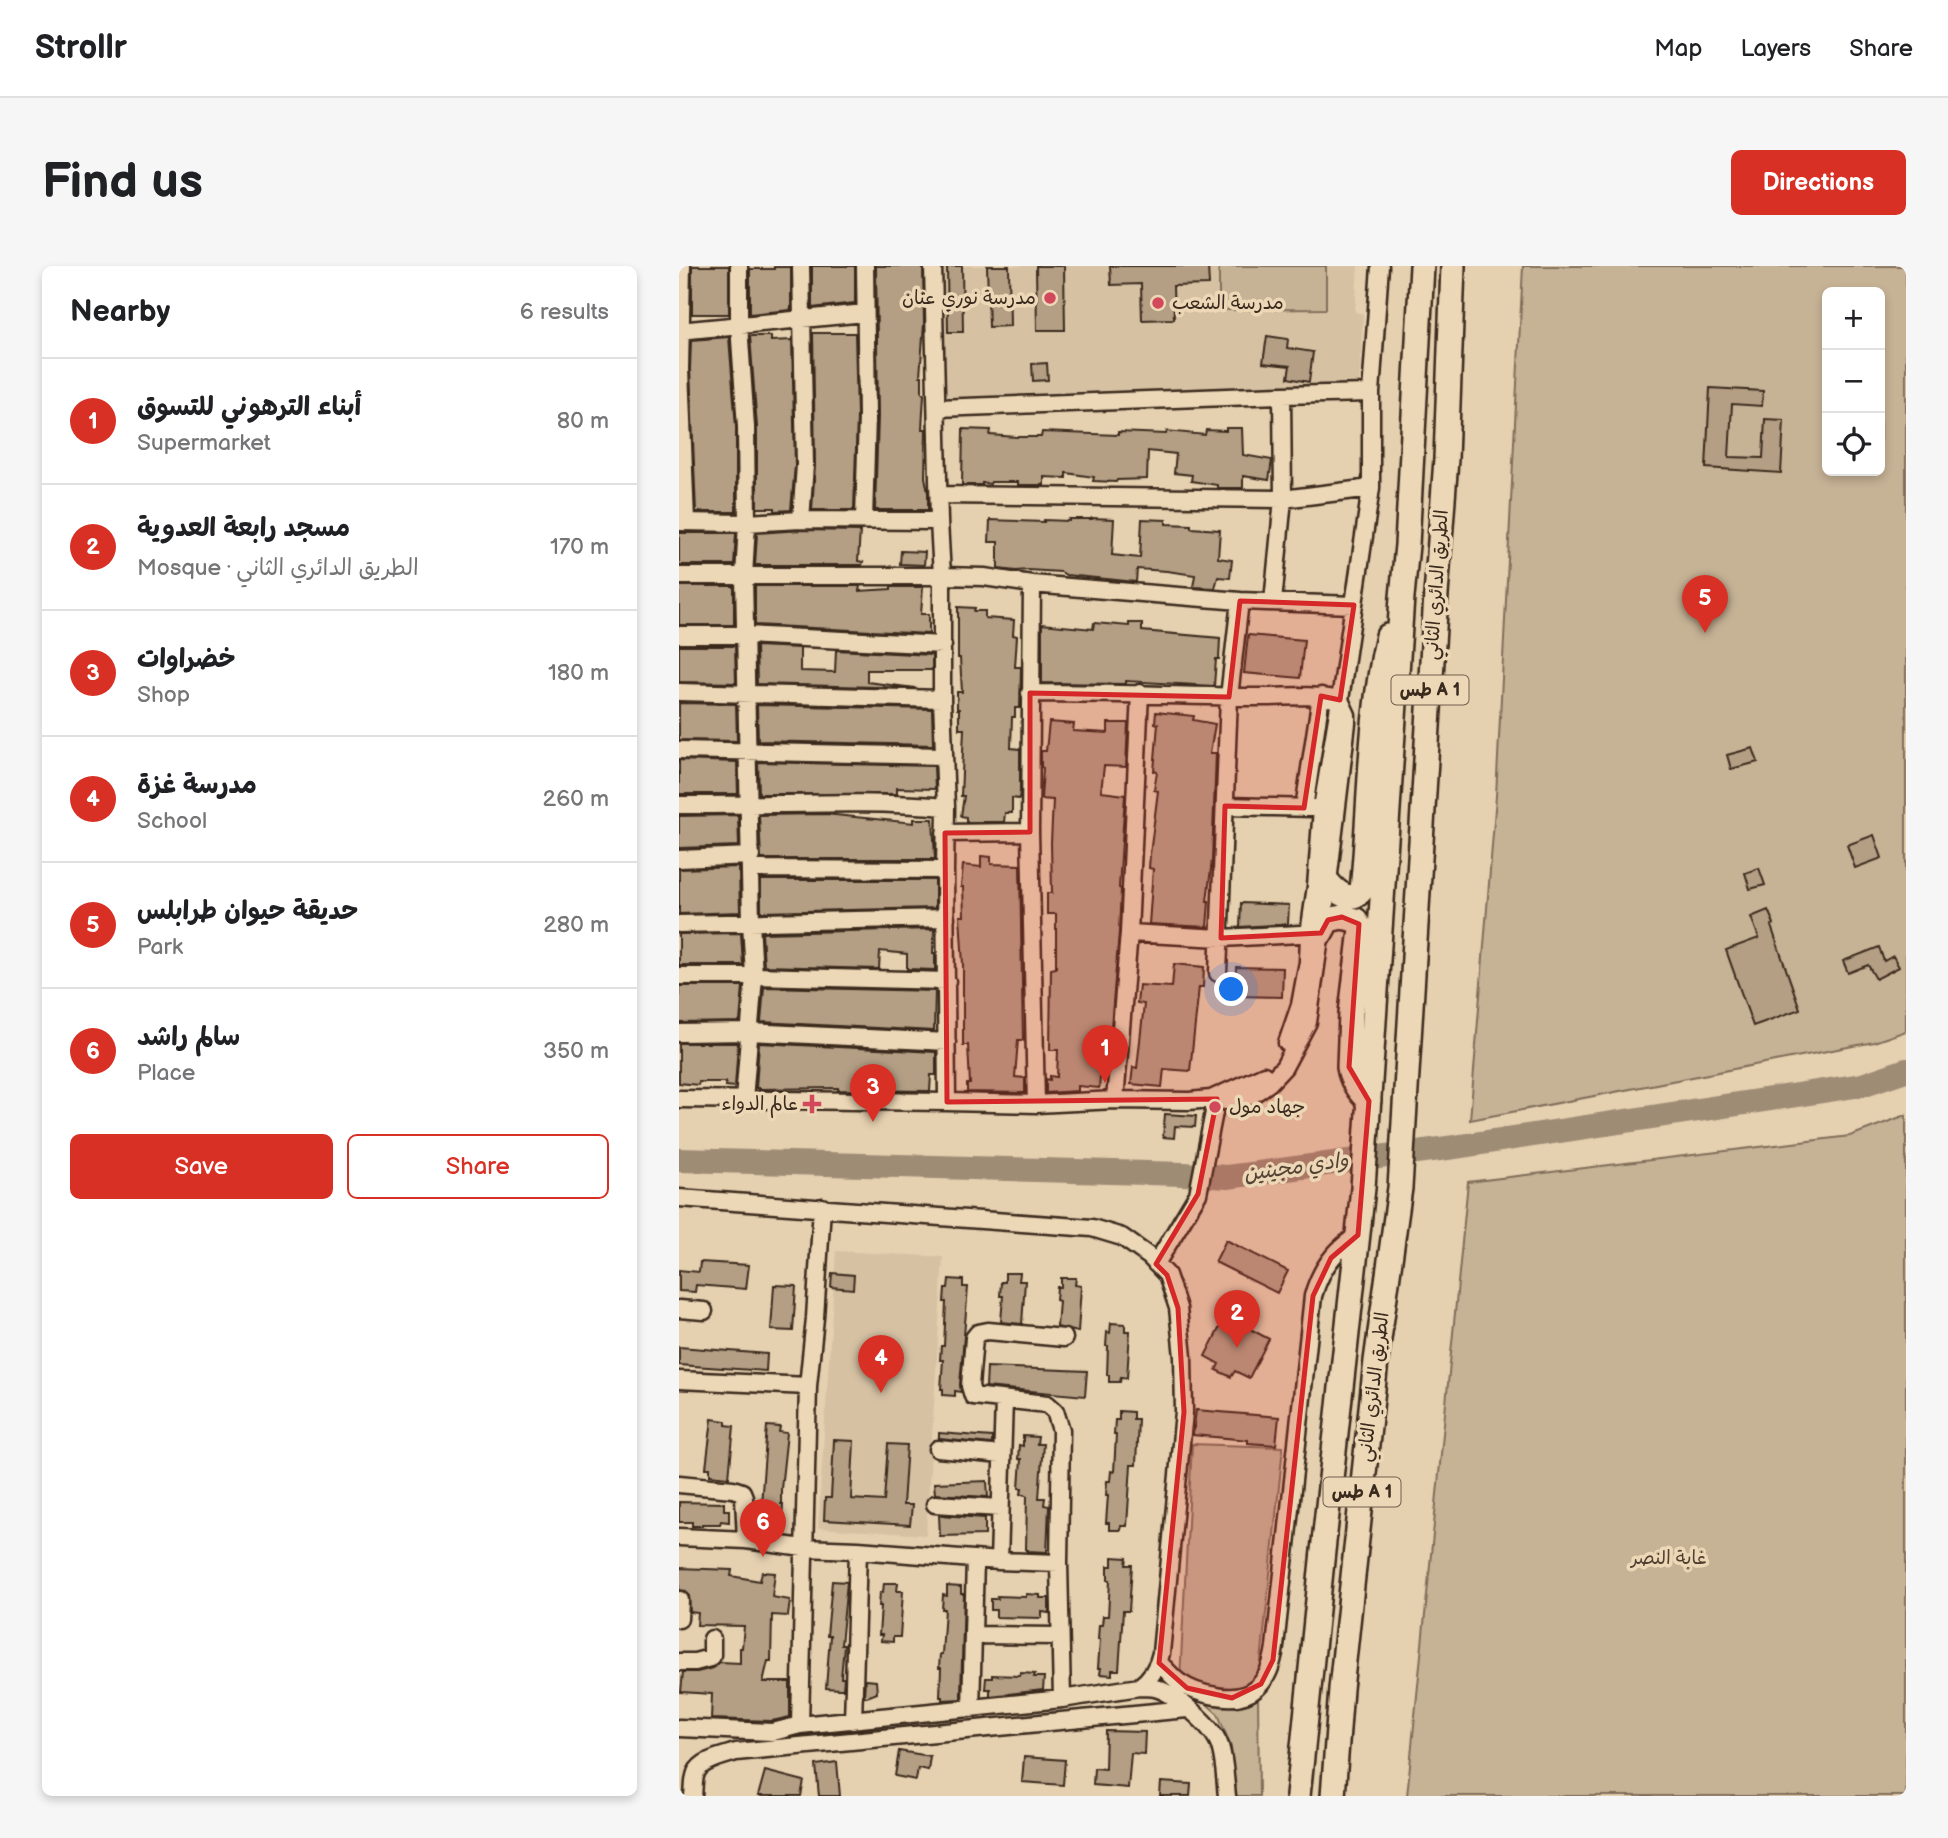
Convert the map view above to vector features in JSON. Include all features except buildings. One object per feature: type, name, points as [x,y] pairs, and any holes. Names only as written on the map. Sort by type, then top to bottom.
[{"type":"highway","name":"الطريق الدائري الثاني","points":[[1298,1796],[1322,1551],[1363,1188],[1407,545],[1422,266]]},
{"type":"highway","name":"الطريق الدائري الثاني","points":[[1333,1796],[1341,1689],[1376,1362],[1400,1188],[1446,458],[1453,266]]},
{"type":"highway","points":[[1328,882],[1340,895],[1353,897],[1362,890],[1377,688],[1390,629],[1402,597]]},
{"type":"highway","points":[[1315,933],[1328,920],[1335,918],[1350,917],[1356,920],[1361,929],[1351,1013],[1349,1067],[1358,1091],[1369,1106]]},
{"type":"street","points":[[682,266],[680,369],[683,522],[939,521]]},
{"type":"street","points":[[739,266],[739,325],[746,427],[747,523],[744,577],[754,976],[744,1100]]},
{"type":"street","points":[[801,266],[804,465],[801,520]]},
{"type":"street","points":[[864,520],[867,416],[865,266]]},
{"type":"street","points":[[933,266],[946,807],[947,1102]]},
{"type":"street","points":[[679,1099],[1036,1104],[1212,1099],[1234,1102],[1269,1083],[1284,1068],[1308,1022],[1322,808],[1371,488],[1371,393],[1380,266]]},
{"type":"street","points":[[680,331],[865,313]]},
{"type":"street","points":[[937,408],[1371,393]]},
{"type":"street","points":[[1273,602],[1283,499],[1282,395]]},
{"type":"street","points":[[940,495],[1283,499],[1371,488]]},
{"type":"street","points":[[679,576],[942,576],[1240,601],[1353,606]]},
{"type":"street","points":[[1032,584],[1030,832],[1036,1104]]},
{"type":"street","points":[[1218,973],[1229,697],[1240,601]]},
{"type":"street","points":[[679,635],[745,635],[943,645]]},
{"type":"street","points":[[679,692],[942,699]]},
{"type":"street","points":[[1030,693],[1321,696],[1340,701],[1347,715],[1347,723],[1328,882],[1315,933]]},
{"type":"street","points":[[1115,1100],[1129,933],[1140,694]]},
{"type":"street","points":[[1304,808],[1321,696]]},
{"type":"street","points":[[679,750],[943,756]]},
{"type":"street","points":[[679,805],[883,804],[946,807]]},
{"type":"street","points":[[1225,806],[1322,808]]},
{"type":"street","points":[[945,833],[1030,832]]},
{"type":"street","points":[[679,859],[945,870]]},
{"type":"street","points":[[679,924],[946,918]]},
{"type":"street","points":[[1129,933],[1221,938],[1315,933]]},
{"type":"street","points":[[679,976],[947,981]]},
{"type":"street","points":[[679,1033],[750,1032],[947,1042]]},
{"type":"street","points":[[1156,1264],[1198,1194],[1214,1112],[1212,1099]]},
{"type":"street","points":[[679,1198],[1092,1228],[1122,1237],[1150,1257],[1167,1275],[1178,1308],[1183,1357],[1184,1412],[1159,1662],[1147,1681],[1139,1687]]},
{"type":"street","points":[[800,1725],[808,1386],[822,1207]]},
{"type":"street","points":[[1159,1662],[1187,1688],[1208,1695],[1232,1698],[1248,1694],[1261,1684],[1281,1648],[1313,1296],[1320,1276],[1331,1258],[1357,1235]]},
{"type":"street","points":[[679,1309],[704,1311]]},
{"type":"street","points":[[1062,1699],[1059,1563],[1061,1430],[1055,1411],[1047,1404],[972,1396],[970,1392],[976,1335],[988,1331],[1064,1338]]},
{"type":"street","points":[[679,1380],[808,1386]]},
{"type":"street","points":[[999,1561],[1004,1400]]},
{"type":"street","points":[[938,1449],[1002,1455]]},
{"type":"street","points":[[679,1484],[742,1492],[746,1540]]},
{"type":"street","points":[[935,1504],[1000,1508]]},
{"type":"street","points":[[679,1537],[746,1540],[803,1548],[975,1560],[1059,1563]]},
{"type":"street","points":[[853,1721],[858,1550]]},
{"type":"street","points":[[971,1709],[975,1560]]},
{"type":"street","points":[[679,1619],[680,1600]]},
{"type":"street","points":[[973,1635],[1060,1636]]},
{"type":"street","points":[[679,1662],[710,1658],[712,1639]]},
{"type":"street","points":[[679,1728],[773,1732],[800,1725],[1062,1699],[1139,1687],[1155,1688],[1174,1697],[1207,1723],[1218,1741],[1222,1755],[1227,1796]]},
{"type":"street","points":[[693,1796],[698,1768],[704,1763],[736,1752],[1187,1709]]},
{"type":"highlighted area","points":[[1240,601],[1354,605],[1340,700],[1321,696],[1304,808],[1225,806],[1221,938],[1321,933],[1328,920],[1342,917],[1359,924],[1349,1067],[1369,1101],[1358,1235],[1331,1258],[1313,1296],[1273,1660],[1261,1684],[1232,1698],[1187,1688],[1159,1663],[1184,1412],[1178,1308],[1167,1275],[1156,1264],[1198,1194],[1217,1099],[947,1102],[945,833],[1030,832],[1030,693],[1229,697]]},
{"type":"shaded area","points":[[941,266],[1358,266],[1355,312],[1363,314],[1359,388],[944,397]]},
{"type":"shaded area","points":[[836,1251],[943,1257],[926,1535],[818,1528]]},
{"type":"green space","points":[[1219,266],[1326,266],[1326,309],[1219,310]]},
{"type":"green space","points":[[1523,266],[1906,266],[1906,1031],[1874,1042],[1470,1120],[1496,796]]},
{"type":"green space","name":"غابة النصر","points":[[1906,1115],[1906,1796],[1407,1796],[1468,1182],[1850,1136]]},
{"type":"green space","points":[[1192,1444],[1283,1447],[1258,1691],[1259,1796],[1235,1796],[1231,1747],[1218,1714],[1180,1680]]},
{"type":"waterway","name":"وادي مجينين","points":[[679,1160],[1227,1177],[1455,1147],[1862,1085],[1906,1070]]},
{"type":"place","name":"مدرسة نوري عنان","points":[[1050,298]]},
{"type":"place","name":"مدرسة الشعب","points":[[1158,303]]},
{"type":"place","name":"حديقة حيوان طرابلس","points":[[1705,633]]},
{"type":"place","name":"أبناء الترهوني للتسوق","points":[[1105,1083]]},
{"type":"place","name":"عالم الدواء","points":[[812,1104]]},
{"type":"place","name":"جهاد مول","points":[[1215,1107]]},
{"type":"place","name":"خضراوات","points":[[873,1122]]},
{"type":"place","name":"مسجد رابعة العدوية","points":[[1237,1348]]},
{"type":"place","name":"مدرسة غزة","points":[[881,1393]]},
{"type":"place","name":"سالم راشد","points":[[763,1557]]}]
